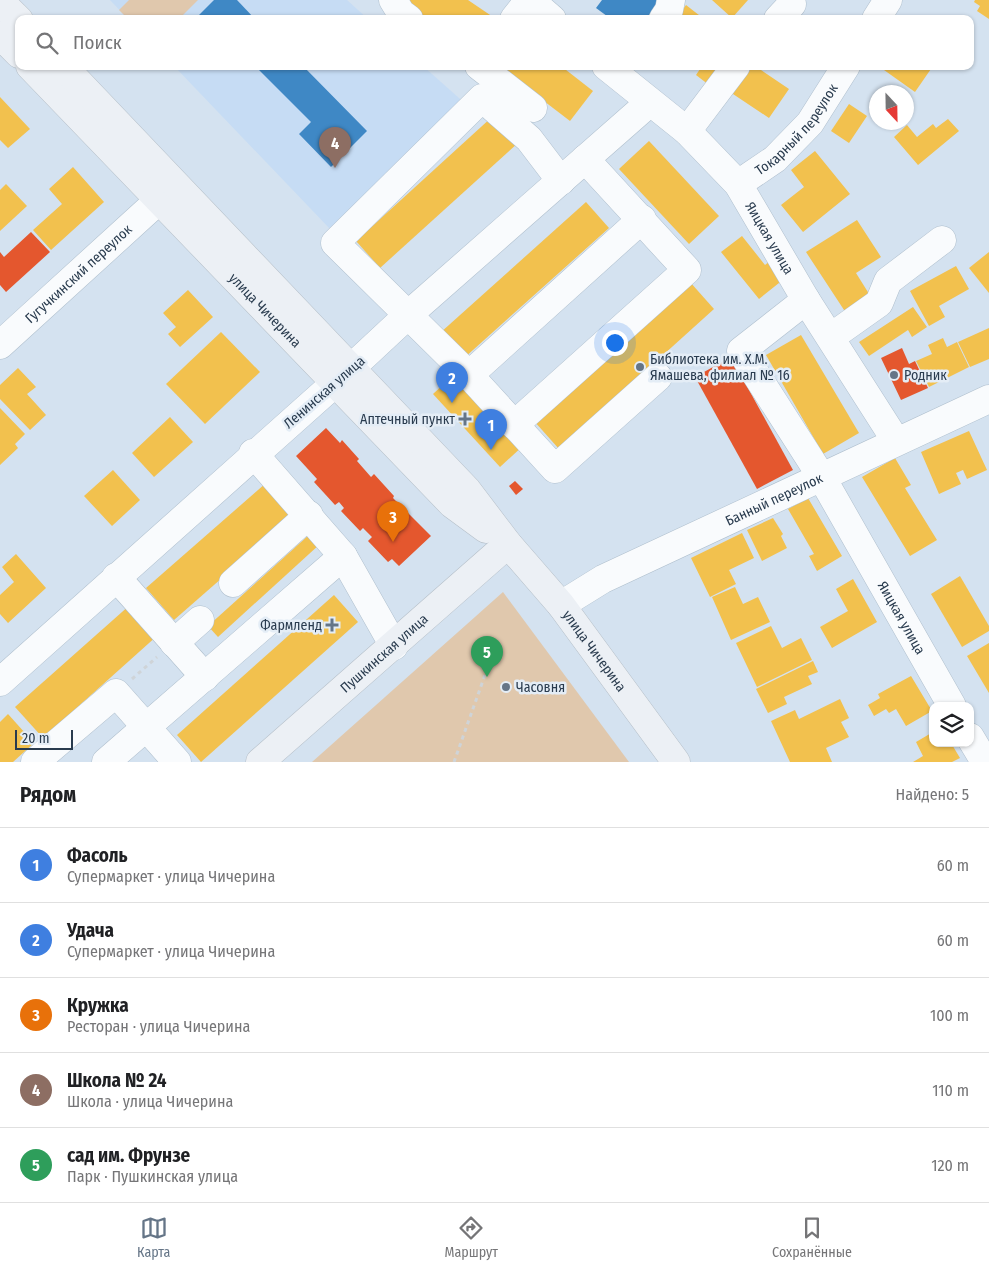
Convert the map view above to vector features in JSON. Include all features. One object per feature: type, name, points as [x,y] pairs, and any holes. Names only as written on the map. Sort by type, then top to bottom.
[{"type":"main road","points":[[0,1],[15,16]]},
{"type":"main road","name":"улица Чичерина","points":[[34,70],[158,201],[342,377],[467,490],[508,544],[561,605],[676,762]]},
{"type":"main road","name":"улица Чичерина","points":[[67,70],[342,377]]},
{"type":"main road","name":"Пушкинская улица","points":[[260,762],[508,544]]},
{"type":"street","points":[[393,0],[404,15]]},
{"type":"street","points":[[517,15],[530,0],[547,15]]},
{"type":"street","points":[[666,15],[671,0]]},
{"type":"street","points":[[879,15],[888,0]]},
{"type":"street","points":[[484,70],[533,108]]},
{"type":"street","name":"Яицкая улица","points":[[618,70],[649,103],[687,131],[738,184],[806,300],[896,441]]},
{"type":"street","points":[[687,131],[733,70]]},
{"type":"street","name":"Токарный переулок","points":[[738,184],[775,159],[810,123],[843,70]]},
{"type":"street","points":[[561,181],[529,140],[482,98],[335,243],[469,375],[555,469],[658,377]]},
{"type":"street","name":"Ленинская улица","points":[[0,682],[253,453],[342,377],[409,314],[649,103]]},
{"type":"street","points":[[514,425],[687,270],[585,159]]},
{"type":"street","name":"Гугучкинский переулок","points":[[0,346],[158,201]]},
{"type":"street","points":[[469,375],[642,219]]},
{"type":"street","points":[[831,338],[879,303],[888,281],[942,240]]},
{"type":"street","name":"Яицкая улица","points":[[806,300],[741,351],[821,476],[950,702]]},
{"type":"street","name":"Банный переулок","points":[[561,605],[603,579],[896,441],[987,403]]},
{"type":"street","points":[[253,453],[343,556],[394,646]]},
{"type":"street","points":[[233,583],[309,516]]},
{"type":"street","points":[[106,762],[343,556]]},
{"type":"street","points":[[116,577],[205,677]]},
{"type":"street","points":[[174,643],[200,620]]},
{"type":"street","points":[[35,762],[116,693],[177,762]]},
{"type":"street","points":[[974,744],[985,762]]},
{"type":"path","points":[[116,693],[174,643]]},
{"type":"path","points":[[454,762],[496,644]]},
{"type":"shaded area","points":[[110,0],[347,0],[364,15],[124,15]]},
{"type":"shaded area","points":[[129,0],[198,0],[183,15],[124,15],[119,10]]},
{"type":"shaded area","points":[[178,70],[428,70],[468,106],[331,230]]},
{"type":"shaded area","points":[[503,592],[629,762],[312,762]]},
{"type":"building: Жильё","points":[[406,0],[468,0],[490,15],[419,15],[404,4]]},
{"type":"building: Жильё","points":[[712,0],[748,0],[735,15],[729,15]]},
{"type":"building: Жильё","points":[[975,0],[989,0],[989,19],[977,11],[980,6],[974,2]]},
{"type":"building: Жильё","points":[[686,5],[699,15],[679,15]]},
{"type":"building: Жильё","points":[[507,70],[566,70],[593,91],[570,121],[506,72]]},
{"type":"building: Жильё","points":[[699,70],[721,70],[709,85],[696,75]]},
{"type":"building: Жильё","points":[[740,70],[761,70],[789,89],[769,118],[727,90]]},
{"type":"building: Жильё","points":[[884,70],[930,70],[915,92],[914,85],[905,85]]},
{"type":"building: Жильё","points":[[0,97],[30,129],[8,148],[0,140]]},
{"type":"building: Жильё","points":[[849,104],[867,116],[849,143],[831,131]]},
{"type":"building: Жильё","points":[[493,116],[518,143],[380,268],[356,241]]},
{"type":"building: Жильё","points":[[948,119],[959,131],[918,165],[894,137],[902,130],[911,130],[917,137],[933,124],[936,128]]},
{"type":"building: Жильё","points":[[649,141],[719,216],[689,244],[619,169]]},
{"type":"building: Жильё","points":[[815,151],[850,194],[803,232],[781,205],[804,187],[791,170]]},
{"type":"building: Жильё","points":[[73,167],[104,202],[51,250],[33,230],[62,204],[49,189]]},
{"type":"building: Жильё","points":[[6,184],[27,206],[0,231],[0,190]]},
{"type":"building: Жильё","points":[[586,202],[609,228],[463,359],[440,333]]},
{"type":"building: Жильё","points":[[857,220],[881,257],[856,273],[871,297],[846,313],[806,252]]},
{"type":"building: Жильё","points":[[742,236],[765,265],[770,261],[784,279],[759,299],[721,252]]},
{"type":"building: Жильё","points":[[989,252],[989,293],[969,268]]},
{"type":"building: Жильё","points":[[956,266],[969,289],[939,306],[945,317],[929,326],[910,291]]},
{"type":"building: Жильё","points":[[690,282],[714,309],[559,449],[534,421]]},
{"type":"building: Жильё","points":[[188,290],[213,317],[180,347],[168,334],[176,327],[163,313]]},
{"type":"building: Жильё","points":[[913,307],[927,327],[912,337],[908,330],[869,356],[859,342]]},
{"type":"building: Жильё","points":[[989,328],[989,359],[970,367],[958,342]]},
{"type":"building: Жильё","points":[[221,332],[260,372],[205,424],[166,384]]},
{"type":"building: Жильё","points":[[801,335],[859,433],[823,454],[766,355]]},
{"type":"building: Жильё","points":[[943,338],[947,347],[957,342],[969,367],[929,387],[916,361],[932,354],[928,345]]},
{"type":"building: Жильё","points":[[18,368],[36,387],[27,394],[46,415],[30,430],[0,399],[0,385]]},
{"type":"building: Жильё","points":[[457,372],[525,444],[500,467],[433,394]]},
{"type":"building: Жильё","points":[[0,408],[25,434],[15,444],[18,448],[0,465]]},
{"type":"building: Жильё","points":[[170,417],[193,442],[154,477],[132,453]]},
{"type":"building: Жильё","points":[[969,431],[987,470],[967,479],[963,470],[956,473],[961,484],[939,494],[921,452]]},
{"type":"building: Жильё","points":[[895,458],[911,485],[905,488],[937,540],[910,556],[862,477]]},
{"type":"building: Жильё","points":[[113,470],[140,500],[112,526],[84,496]]},
{"type":"building: Жильё","points":[[266,483],[294,515],[174,620],[146,588]]},
{"type":"building: Жильё","points":[[808,498],[842,556],[817,571],[809,556],[814,554],[788,509]]},
{"type":"building: Жильё","points":[[773,518],[783,534],[781,536],[787,548],[762,561],[747,530]]},
{"type":"building: Жильё","points":[[742,533],[754,558],[729,570],[736,584],[710,597],[691,558]]},
{"type":"building: Жильё","points":[[310,534],[320,544],[218,637],[208,626]]},
{"type":"building: Жильё","points":[[16,554],[46,588],[8,623],[0,614],[0,595],[14,582],[2,567]]},
{"type":"building: Жильё","points":[[960,576],[989,626],[989,631],[962,647],[931,594]]},
{"type":"building: Жильё","points":[[853,579],[877,622],[832,648],[820,627],[848,611],[836,589]]},
{"type":"building: Жильё","points":[[735,587],[743,604],[758,597],[770,622],[731,640],[712,597]]},
{"type":"building: Жильё","points":[[334,595],[358,622],[201,762],[177,735]]},
{"type":"building: Жильё","points":[[131,604],[158,635],[43,738],[15,707]]},
{"type":"building: Жильё","points":[[771,626],[782,648],[801,638],[812,660],[757,687],[736,643]]},
{"type":"building: Жильё","points":[[989,643],[989,693],[967,656]]},
{"type":"building: Жильё","points":[[813,661],[818,672],[808,676],[812,684],[784,697],[787,704],[768,713],[756,689]]},
{"type":"building: Жильё","points":[[911,676],[929,706],[929,713],[906,726],[896,709],[889,713],[886,709],[874,716],[868,705],[880,698],[878,694]]},
{"type":"building: Жильё","points":[[840,699],[849,718],[841,722],[849,737],[826,748],[832,762],[790,762],[771,721],[795,710],[799,719]]},
{"type":"building: Жильё","points":[[8,714],[34,743],[13,762],[0,762],[0,722]]},
{"type":"building: Жильё","points":[[929,734],[929,747],[953,747],[960,758],[952,762],[913,762],[923,756],[916,742]]},
{"type":"building: Торговля","points":[[31,232],[50,252],[6,292],[0,285],[0,252],[4,257]]},
{"type":"building: Торговля","points":[[902,348],[909,364],[915,361],[928,388],[901,400],[881,358]]},
{"type":"building: Торговля","points":[[731,357],[793,470],[757,489],[695,377]]},
{"type":"building: Торговля","points":[[326,428],[340,443],[342,440],[359,459],[357,461],[371,477],[374,474],[394,496],[393,498],[431,536],[399,566],[392,559],[388,562],[368,541],[372,537],[363,528],[360,531],[341,511],[344,508],[339,502],[335,505],[314,482],[317,479],[296,456]]},
{"type":"building: Торговля","points":[[515,481],[523,489],[516,495],[509,486]]},
{"type":"building: Школы","points":[[214,0],[237,0],[251,15],[199,15]]},
{"type":"building: Школы","points":[[602,0],[659,0],[654,15],[606,15],[596,8]]},
{"type":"building: Школы","points":[[259,70],[307,70],[367,131],[331,167],[299,134],[311,122]]},
{"type":"place","name":"Школа № 24","points":[[335,168]]},
{"type":"place","name":"Библиотека им. Х.М. Ямашева, филиал № 16","points":[[640,367]]},
{"type":"place","name":"Родник","points":[[894,375]]},
{"type":"place","name":"Удача","points":[[452,403]]},
{"type":"place","name":"Аптечный пункт","points":[[465,419]]},
{"type":"place","name":"Фасоль","points":[[491,450]]},
{"type":"place","name":"Кружка","points":[[393,542]]},
{"type":"place","name":"Фармленд","points":[[332,625]]},
{"type":"place","name":"сад им. Фрунзе","points":[[487,677]]},
{"type":"place","name":"Часовня","points":[[506,687]]}]
